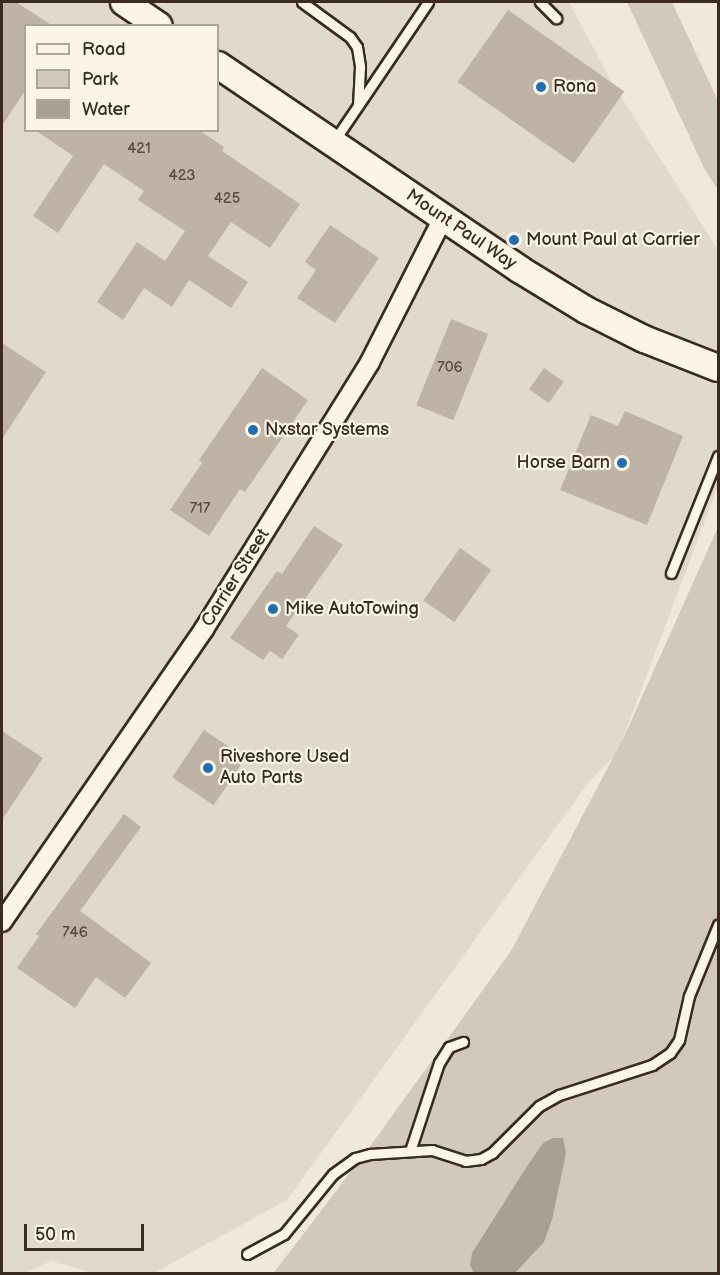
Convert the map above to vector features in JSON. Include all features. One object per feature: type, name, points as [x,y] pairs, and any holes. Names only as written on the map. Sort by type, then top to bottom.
[{"type":"street","points":[[124,2],[156,24]]},
{"type":"street","name":"Mount Paul Way","points":[[219,66],[443,218],[586,310],[644,339],[718,368]]},
{"type":"street","name":"Carrier Street","points":[[2,922],[204,629],[370,363],[443,218]]},
{"type":"lane","points":[[302,2],[350,37],[357,47],[360,67],[358,105]]},
{"type":"lane","points":[[332,143],[428,2]]},
{"type":"lane","points":[[540,2],[556,18]]},
{"type":"lane","points":[[671,573],[718,456]]},
{"type":"lane","points":[[247,1254],[284,1234],[333,1174],[344,1164],[370,1154],[432,1150],[465,1161],[480,1159],[492,1153],[525,1119],[549,1101],[652,1065],[670,1053],[679,1040],[689,996],[718,925]]},
{"type":"lane","points":[[410,1151],[439,1063],[449,1047],[463,1042]]},
{"type":"shaded area","points":[[2,2],[569,2],[611,81],[718,250],[718,486],[617,754],[588,783],[287,1200],[154,1273],[93,1273],[51,1261],[25,1273],[2,1274]]},
{"type":"green space","points":[[627,2],[672,2],[718,101],[718,190],[705,170]]},
{"type":"green space","points":[[718,527],[718,1273],[273,1274],[371,1145],[511,951],[624,737]]},
{"type":"water","points":[[553,1138],[563,1138],[566,1153],[552,1220],[544,1242],[515,1273],[474,1273],[470,1265],[472,1253],[543,1143]]},
{"type":"building","points":[[2,2],[16,2],[50,24],[24,24],[24,92],[2,126]]},
{"type":"building","name":"Rona","points":[[508,10],[624,91],[574,164],[458,82]]},
{"type":"building","points":[[38,132],[202,132],[224,147],[222,151],[300,204],[270,248],[231,222],[208,256],[248,282],[231,308],[189,280],[172,307],[144,288],[123,320],[97,302],[137,242],[165,261],[185,231],[138,200],[144,191],[104,164],[58,233],[33,216],[73,156]]},
{"type":"building","points":[[330,225],[379,258],[335,323],[297,298],[316,270],[305,262]]},
{"type":"building","points":[[451,319],[488,334],[453,420],[416,405]]},
{"type":"building","points":[[2,343],[46,372],[2,439]]},
{"type":"building","name":"Nxstar Systems","points":[[262,368],[308,400],[245,492],[240,489],[209,536],[170,510],[202,463],[199,460]]},
{"type":"building","points":[[544,368],[564,382],[549,403],[529,389]]},
{"type":"building","name":"Horse Barn","points":[[625,411],[683,436],[647,525],[560,490],[591,415],[618,426]]},
{"type":"building","name":"Mike AutoTowing","points":[[314,526],[343,545],[286,626],[299,635],[282,659],[270,651],[263,660],[230,638],[277,571],[282,574]]},
{"type":"building","points":[[460,548],[491,570],[454,622],[423,600]]},
{"type":"building","name":"Riveshore Used Auto Parts","points":[[204,730],[245,758],[214,805],[172,777]]},
{"type":"building","points":[[2,731],[43,758],[2,820]]},
{"type":"building","points":[[124,814],[141,827],[80,911],[151,963],[125,998],[96,977],[75,1008],[17,968],[39,936],[36,934]]},
{"type":"place","name":"Rona","points":[[541,87]]},
{"type":"place","name":"Mount Paul at Carrier","points":[[514,240]]},
{"type":"place","name":"Nxstar Systems","points":[[253,430]]},
{"type":"place","name":"Horse Barn","points":[[622,463]]},
{"type":"place","name":"Mike AutoTowing","points":[[273,609]]},
{"type":"place","name":"Riveshore Used Auto Parts","points":[[208,768]]}]
